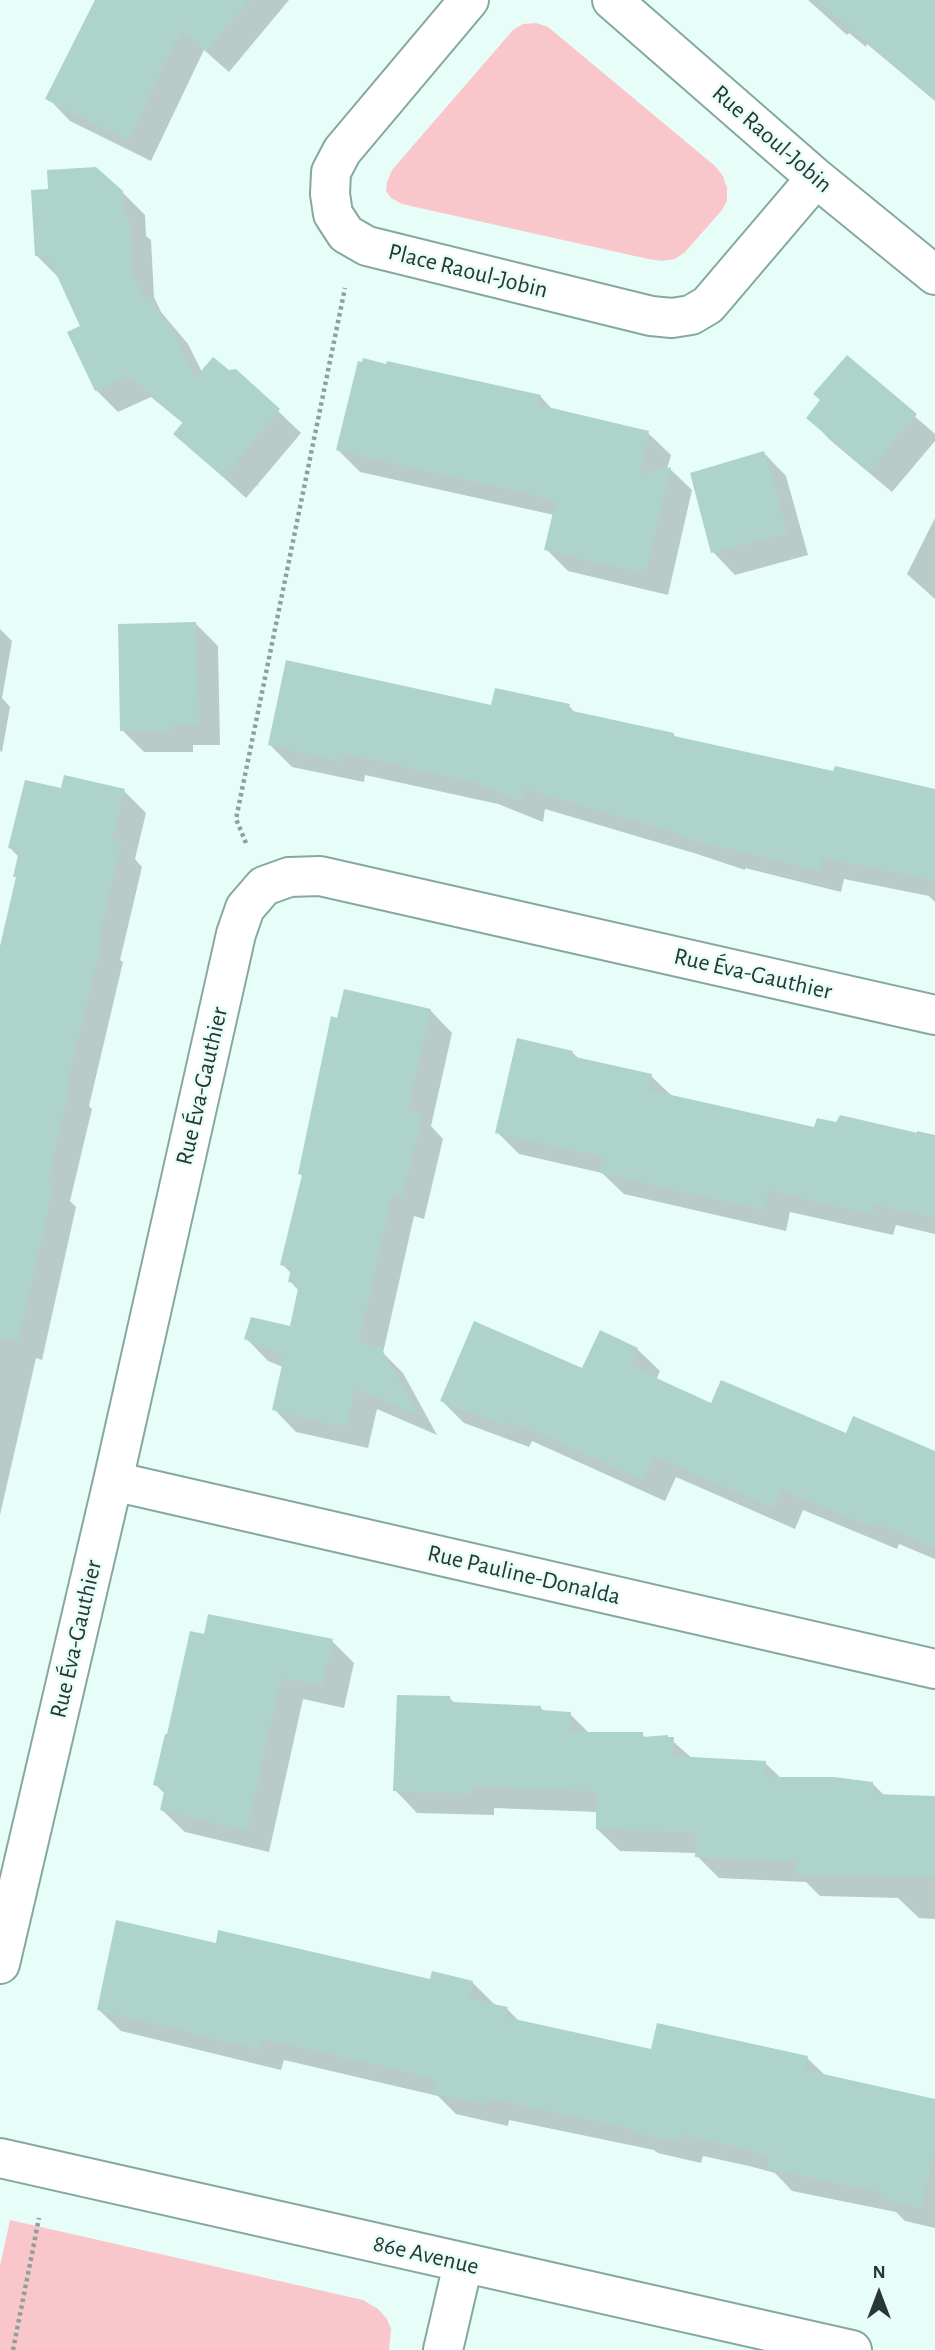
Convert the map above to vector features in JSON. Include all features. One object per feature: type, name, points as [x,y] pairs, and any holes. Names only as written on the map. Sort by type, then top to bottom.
[{"type":"street","name":"Place Raoul-Jobin","points":[[469,0],[342,151],[331,172],[333,215],[346,234],[367,246],[651,316],[672,318],[691,315],[708,305],[816,178]]},
{"type":"street","name":"Rue Raoul-Jobin","points":[[612,0],[816,178],[935,275]]},
{"type":"street","name":"Rue Éva-Gauthier","points":[[0,1964],[113,1481],[236,934],[245,908],[264,886],[289,877],[320,876],[935,1015]]},
{"type":"street","name":"Rue Pauline-Donalda","points":[[113,1481],[935,1669]]},
{"type":"street","name":"86e Avenue","points":[[0,2158],[852,2350]]},
{"type":"street","points":[[443,2350],[463,2264]]},
{"type":"path","points":[[264,886],[236,819],[346,284]]},
{"type":"path","points":[[13,2350],[39,2218]]},
{"type":"shaded area","points":[[536,23],[548,27],[715,166],[723,176],[727,201],[722,210],[685,252],[675,259],[648,259],[402,204],[391,198],[386,191],[392,170],[513,30],[523,24]]},
{"type":"shaded area","points":[[10,2220],[363,2300],[378,2309],[387,2319],[391,2329],[389,2350],[0,2350],[0,2266]]},
{"type":"building","points":[[95,0],[249,0],[206,51],[181,29],[128,140],[45,99]]},
{"type":"building","points":[[816,0],[935,0],[935,99]]},
{"type":"building","points":[[96,167],[123,191],[125,216],[129,216],[132,273],[143,296],[150,298],[162,321],[166,319],[195,378],[213,357],[229,370],[236,369],[280,409],[236,461],[241,470],[234,464],[223,477],[173,434],[183,422],[128,376],[95,391],[67,332],[80,326],[48,256],[35,256],[31,190],[48,189],[47,170]]},
{"type":"building","points":[[847,355],[917,414],[869,471],[806,418],[820,400],[813,394]]},
{"type":"building","points":[[363,358],[541,395],[539,405],[649,431],[639,475],[671,467],[645,573],[544,550],[556,500],[336,450],[358,361],[362,362]]},
{"type":"building","points":[[764,451],[787,533],[711,553],[690,473]]},
{"type":"building","points":[[196,622],[199,724],[171,724],[172,731],[120,731],[118,624]]},
{"type":"building","points":[[286,660],[491,705],[495,688],[570,704],[568,710],[674,733],[674,736],[833,771],[835,766],[935,789],[935,880],[822,858],[819,871],[723,849],[523,788],[521,801],[474,782],[343,753],[342,761],[268,745]]},
{"type":"building","points":[[64,775],[125,789],[112,841],[121,843],[99,938],[102,939],[67,1084],[70,1085],[48,1181],[54,1183],[18,1341],[0,1339],[0,946],[16,877],[13,877],[19,851],[8,848],[25,780],[61,788]]},
{"type":"building","points":[[344,989],[431,1009],[407,1112],[422,1115],[402,1197],[392,1195],[358,1343],[381,1348],[418,1415],[355,1388],[346,1427],[272,1410],[284,1356],[244,1339],[251,1317],[290,1326],[299,1284],[288,1282],[291,1268],[280,1265],[302,1175],[298,1174],[331,1016],[337,1018]]},
{"type":"building","points":[[517,1038],[573,1051],[571,1056],[652,1074],[649,1090],[814,1127],[817,1118],[836,1122],[840,1115],[935,1137],[935,1218],[874,1204],[871,1214],[768,1190],[764,1210],[600,1173],[603,1157],[495,1133]]},
{"type":"building","points":[[474,1321],[582,1368],[600,1330],[638,1348],[630,1366],[711,1403],[721,1380],[846,1433],[853,1416],[935,1451],[935,1548],[877,1523],[874,1528],[781,1489],[773,1508],[654,1456],[643,1480],[509,1420],[506,1426],[440,1401]]},
{"type":"building","points":[[208,1614],[333,1639],[322,1686],[281,1677],[247,1830],[160,1810],[165,1788],[153,1785],[190,1631],[204,1634]]},
{"type":"building","points":[[397,1695],[450,1696],[451,1702],[541,1706],[541,1710],[571,1712],[570,1732],[643,1732],[643,1737],[674,1737],[673,1756],[766,1761],[766,1777],[834,1777],[873,1782],[873,1794],[935,1796],[935,1877],[795,1874],[796,1861],[695,1857],[696,1832],[596,1829],[596,1791],[473,1787],[472,1794],[393,1791]]},
{"type":"building","points":[[116,1920],[216,1943],[218,1930],[430,1979],[432,1971],[473,1981],[469,1999],[508,2007],[505,2017],[651,2049],[657,2023],[808,2056],[805,2070],[935,2099],[935,2147],[921,2208],[881,2199],[882,2192],[768,2169],[770,2157],[725,2144],[681,2134],[679,2142],[633,2132],[634,2129],[487,2098],[486,2104],[432,2093],[435,2079],[262,2039],[259,2049],[97,2010]]}]
